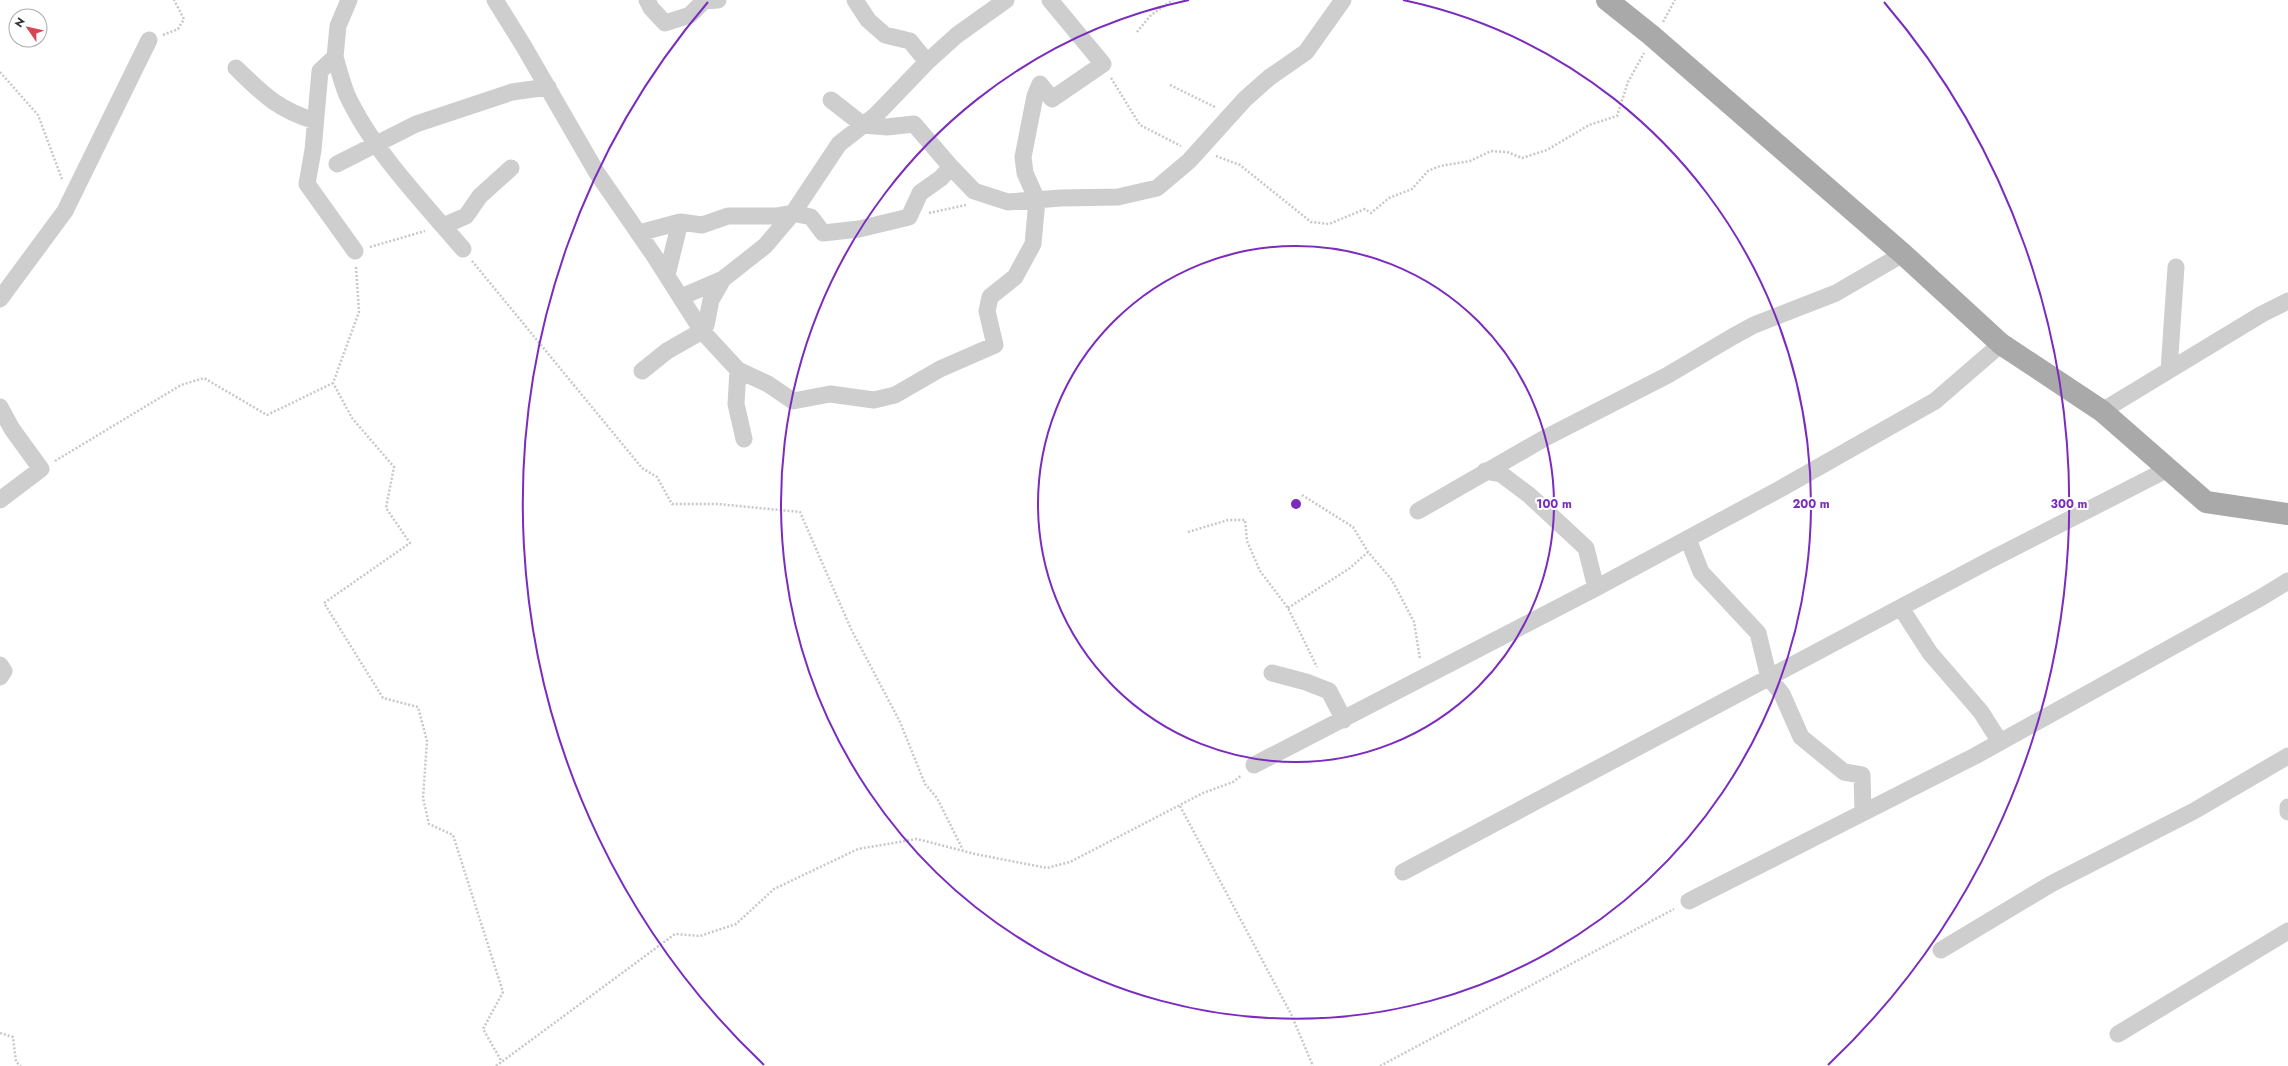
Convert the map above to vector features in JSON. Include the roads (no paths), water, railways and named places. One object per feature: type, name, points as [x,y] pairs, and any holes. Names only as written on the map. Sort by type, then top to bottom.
[{"type":"main road","points":[[1607,0],[1651,35],[1903,254],[2001,344],[2102,411],[2206,502],[2288,514]]},
{"type":"street","points":[[349,0],[338,26],[335,57],[347,95],[378,144],[407,183],[462,249]]},
{"type":"street","points":[[495,0],[548,87],[597,173],[639,233],[702,331],[738,370],[768,384],[793,401],[830,394],[874,400],[895,395],[940,369],[995,345],[987,311],[990,297],[1015,277],[1033,244],[1037,200],[1025,173],[1023,157],[1035,96],[1040,84],[1052,99],[1103,64],[1050,0]]},
{"type":"street","points":[[647,0],[651,8],[665,23],[690,15],[704,1],[718,0]]},
{"type":"street","points":[[855,0],[868,20],[885,35],[910,41],[927,62]]},
{"type":"street","points":[[680,297],[723,279],[765,246],[793,213],[839,144],[876,115],[927,62],[957,35],[1006,0]]},
{"type":"street","points":[[831,100],[863,125],[887,126],[914,124],[974,192],[1008,202],[1118,198],[1157,188],[1200,149],[1233,112],[1270,77],[1306,52],[1343,0]]},
{"type":"street","points":[[0,300],[65,211],[149,40]]},
{"type":"street","points":[[335,57],[320,71],[313,150],[307,184],[355,251]]},
{"type":"street","points":[[236,68],[267,99],[292,114],[315,120]]},
{"type":"street","points":[[337,164],[358,151],[378,144],[416,124],[512,92],[548,87]]},
{"type":"street","points":[[639,233],[680,222],[702,225],[728,216],[776,216],[793,213],[811,217],[823,233],[859,229],[909,217],[920,193],[941,178],[951,167]]},
{"type":"street","points":[[443,226],[466,216],[480,196],[511,168]]},
{"type":"street","points":[[666,275],[680,222]]},
{"type":"street","points":[[1418,511],[1485,471],[1647,386],[1748,328],[1836,293],[1903,254]]},
{"type":"street","points":[[2169,370],[2176,267]]},
{"type":"street","points":[[642,371],[667,351],[702,331],[706,325],[711,300],[723,279]]},
{"type":"street","points":[[2102,411],[2262,314],[2288,301]]},
{"type":"street","points":[[1254,765],[1344,720],[1688,539],[1935,401],[2001,344]]},
{"type":"street","points":[[738,370],[736,404],[744,439]]},
{"type":"street","points":[[0,407],[12,429],[41,469],[0,500]]},
{"type":"street","points":[[1402,872],[1900,608],[2168,469]]},
{"type":"street","points":[[1485,471],[1501,474],[1529,495],[1586,548],[1596,588]]},
{"type":"street","points":[[1688,539],[1701,572],[1758,633],[1769,678],[1782,694],[1801,737],[1844,772],[1862,775],[1863,811]]},
{"type":"street","points":[[1689,901],[2000,742],[2262,597],[2288,581]]},
{"type":"street","points":[[1900,608],[1930,653],[1981,712],[2000,742]]},
{"type":"street","points":[[0,665],[4,671],[0,677]]},
{"type":"street","points":[[1272,673],[1306,682],[1329,691],[1344,720]]},
{"type":"street","points":[[1941,950],[2051,884],[2194,811],[2288,756]]},
{"type":"street","points":[[2288,807],[2288,812]]},
{"type":"street","points":[[2118,1034],[2288,931]]}]
